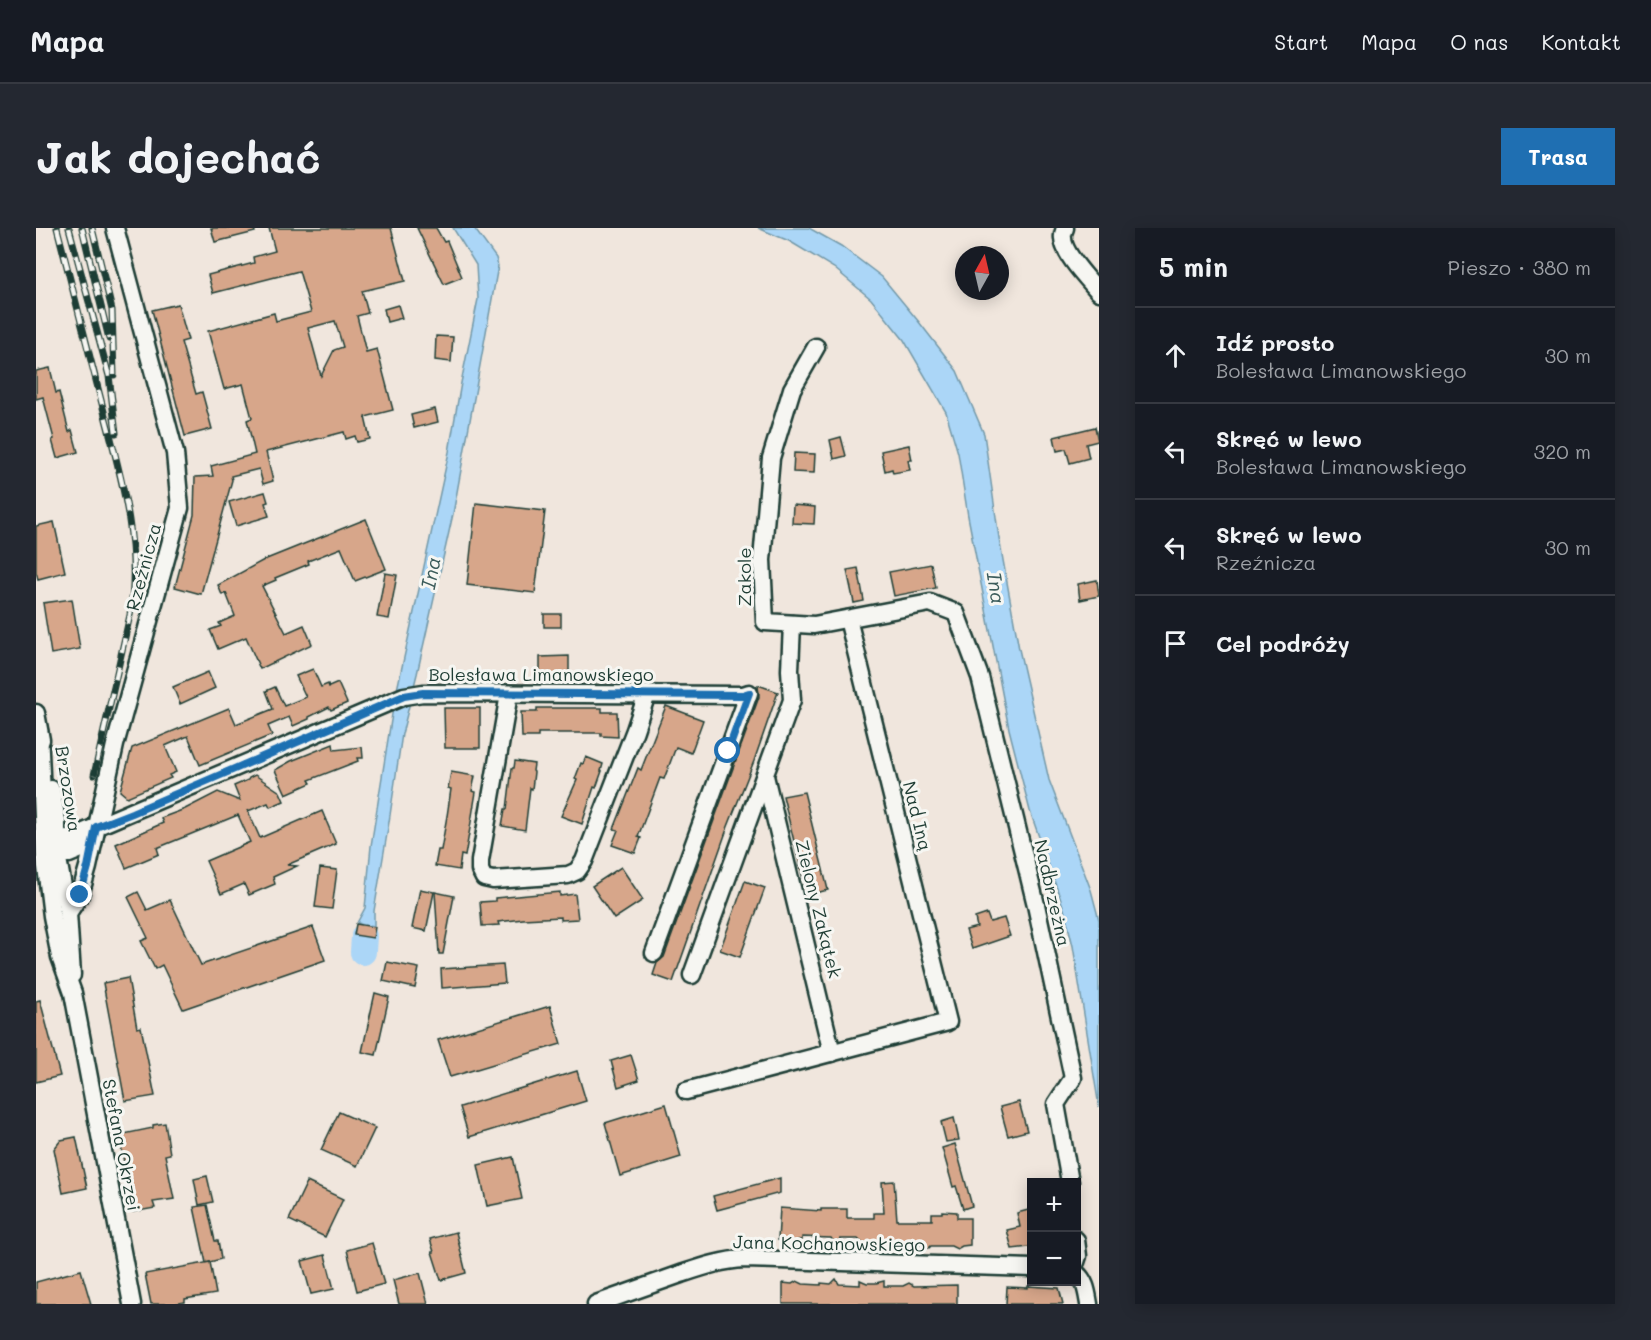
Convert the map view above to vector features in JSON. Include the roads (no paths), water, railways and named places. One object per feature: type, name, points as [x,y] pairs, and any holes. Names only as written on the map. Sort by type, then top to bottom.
[{"type":"street","name":"Rzeźnicza","points":[[68,913],[80,895],[115,745],[180,508],[175,453],[115,228]]},
{"type":"street","points":[[1065,228],[1062,236],[1065,246],[1099,292]]},
{"type":"street","name":"Zakole","points":[[816,346],[792,389],[771,458],[762,560],[765,622],[814,625],[930,603],[956,612]]},
{"type":"street","name":"Nadbrzeżna","points":[[956,612],[980,677],[1063,1026],[1073,1078],[1056,1104],[1069,1178]]},
{"type":"street","name":"Nad Iną","points":[[832,1053],[948,1022],[848,619]]},
{"type":"street","points":[[692,975],[792,700],[790,670],[792,624]]},
{"type":"street","name":"Bolesława Limanowskiego","points":[[46,858],[65,840],[404,696],[423,693],[743,695],[749,693],[654,953]]},
{"type":"street","points":[[509,694],[480,861],[480,870],[484,878],[493,880],[568,875],[577,871],[584,861],[647,694]]},
{"type":"street","name":"Brzozowa","points":[[36,713],[57,820],[46,858]]},
{"type":"street","name":"Zielony Zakątek","points":[[765,775],[832,1053]]},
{"type":"street","points":[[46,858],[69,854],[93,844]]},
{"type":"street","name":"Stefana Okrzei","points":[[46,858],[68,913],[73,993],[132,1304]]},
{"type":"street","name":"Stefana Okrzei","points":[[46,858],[52,916],[60,957],[73,993]]},
{"type":"street","points":[[686,1091],[832,1053]]},
{"type":"street","name":"Jana Kochanowskiego","points":[[596,1304],[692,1270],[730,1260],[1027,1268]]},
{"type":"street","points":[[1081,1277],[1089,1304]]},
{"type":"water","points":[[453,228],[474,228],[496,258],[498,266],[453,514],[402,734],[374,911],[374,926],[357,923],[365,908],[371,846],[393,708],[449,452],[478,299],[476,265]]},
{"type":"water","points":[[758,228],[809,228],[841,246],[882,277],[957,371],[984,434],[999,538],[1019,649],[1049,780],[1091,890],[1099,920],[1099,1107],[1073,946],[1064,909],[1030,811],[1009,729],[958,453],[946,412],[904,340],[871,299],[834,268],[789,241]]},
{"type":"waterway","name":"Ina","points":[[363,952],[364,936]]},
{"type":"railway","points":[[57,228],[121,480],[127,507],[133,561],[130,615],[94,775]]},
{"type":"railway","points":[[69,228],[109,376],[116,433]]},
{"type":"railway","points":[[82,228],[109,339]]},
{"type":"railway","points":[[92,228],[112,310],[114,375]]}]
